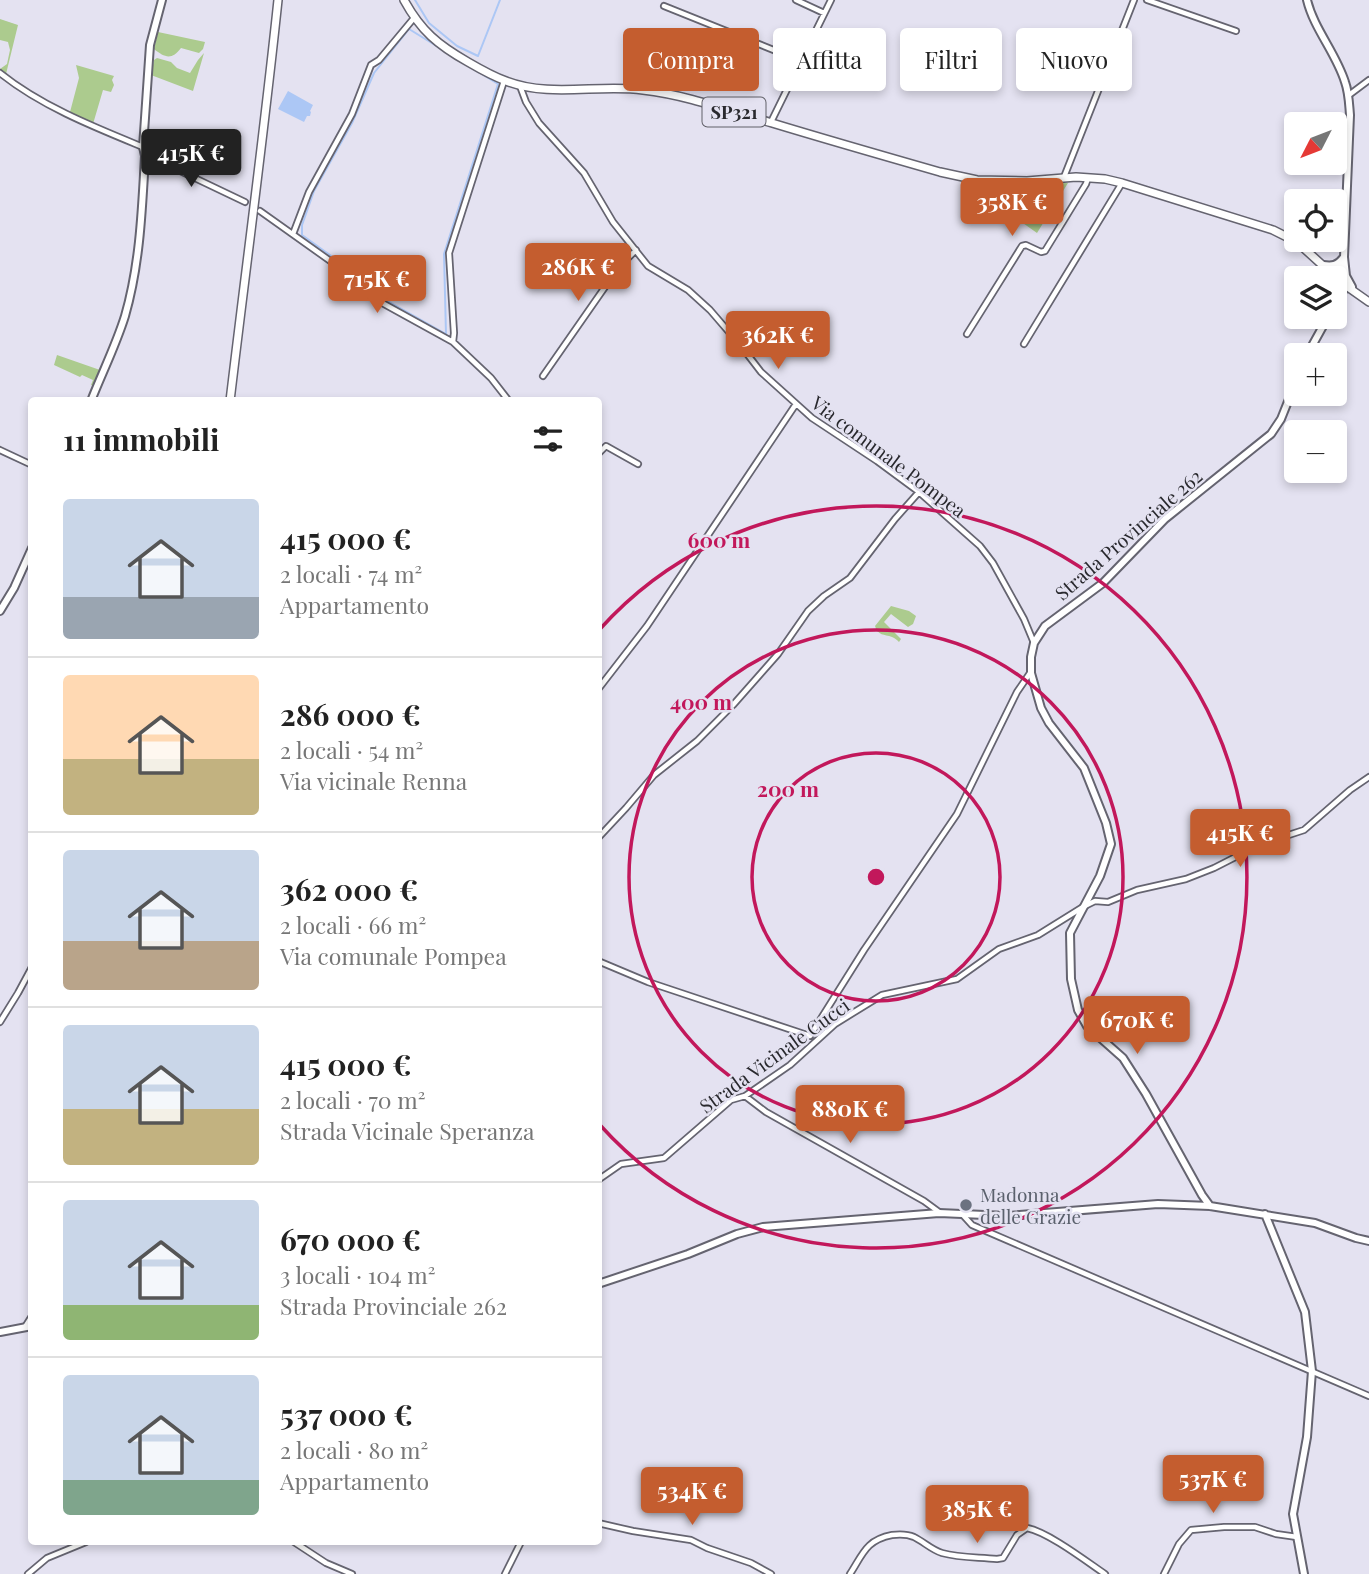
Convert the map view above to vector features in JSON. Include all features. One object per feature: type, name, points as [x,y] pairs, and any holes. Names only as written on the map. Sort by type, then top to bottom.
[{"type":"main road","points":[[230,397],[278,0]]},
{"type":"main road","name":"SP321","points":[[404,0],[414,18],[443,47],[483,71],[520,86],[546,89],[642,89],[726,109],[940,172],[977,180],[1027,181],[1089,177],[1122,183],[1273,230],[1297,242],[1323,265]]},
{"type":"main road","name":"SP321","points":[[1347,287],[1369,302]]},
{"type":"street","points":[[93,397],[124,317],[131,290],[141,231],[150,45],[162,0]]},
{"type":"street","points":[[796,0],[824,13]]},
{"type":"street","points":[[817,28],[831,0]]},
{"type":"street","points":[[1064,177],[1134,0]]},
{"type":"street","points":[[1147,0],[1236,32]]},
{"type":"street","points":[[1307,0],[1338,64],[1349,95],[1345,266]]},
{"type":"street","points":[[664,6],[773,50]]},
{"type":"street","points":[[293,234],[309,192],[352,114],[371,65],[379,60],[414,18]]},
{"type":"street","points":[[0,73],[43,101],[143,147]]},
{"type":"street","points":[[1349,95],[1369,80]]},
{"type":"street","points":[[453,342],[449,253],[504,81]]},
{"type":"street","name":"Via comunale Pompea","points":[[520,86],[526,102],[539,122],[584,173],[612,222],[648,265],[688,290],[710,310],[761,372],[812,418],[919,492],[969,535],[993,563],[1034,643]]},
{"type":"street","points":[[771,123],[786,91]]},
{"type":"street","points":[[145,156],[245,202]]},
{"type":"street","points":[[967,334],[1020,248],[1026,245],[1041,252],[1045,251],[1089,177]]},
{"type":"street","points":[[1024,344],[1122,183]]},
{"type":"street","points":[[260,211],[350,275],[374,299],[453,342],[506,397]]},
{"type":"street","points":[[543,376],[621,265],[636,250]]},
{"type":"street","points":[[1323,265],[1332,266],[1344,257]]},
{"type":"street","points":[[1342,266],[1344,257]]},
{"type":"street","points":[[1347,278],[1349,285],[1360,296]]},
{"type":"street","points":[[1347,296],[1360,296]]},
{"type":"street","points":[[602,683],[647,626],[796,404]]},
{"type":"street","name":"Strada Provinciale 262","points":[[1034,643],[1045,626],[1103,583],[1166,519],[1270,435],[1286,406]]},
{"type":"street","points":[[602,450],[607,446],[638,464]]},
{"type":"street","points":[[0,450],[28,463]]},
{"type":"street","points":[[602,834],[654,775],[697,741],[733,705],[778,654],[808,611],[850,578],[919,492]]},
{"type":"street","points":[[2,608],[28,557]]},
{"type":"street","points":[[1034,643],[1031,673],[1041,708],[1049,723],[1084,768],[1106,823],[1111,845],[1100,876],[1070,933],[1071,979],[1078,1010],[1087,1026],[1123,1058],[1210,1206]]},
{"type":"street","points":[[602,963],[648,982],[810,1036],[898,898],[957,814],[1017,692],[1031,673]]},
{"type":"street","name":"Strada Vicinale Cucci","points":[[602,1177],[621,1164],[664,1158],[731,1100],[745,1097],[790,1065],[835,1024],[882,995],[957,979],[999,948],[1038,935],[1095,901],[1108,902],[1137,890],[1186,878],[1214,868],[1261,844],[1304,831],[1350,790],[1369,777]]},
{"type":"street","points":[[0,1022],[28,974]]},
{"type":"street","points":[[745,1097],[776,1118],[924,1201],[939,1213]]},
{"type":"street","points":[[602,1283],[763,1227],[939,1213],[1008,1216],[1157,1204],[1210,1206],[1315,1223],[1369,1241]]},
{"type":"street","points":[[961,1213],[972,1225],[1369,1396]]},
{"type":"street","points":[[1265,1214],[1305,1312],[1312,1371],[1307,1437],[1293,1514],[1304,1574]]},
{"type":"street","points":[[0,1332],[28,1327]]},
{"type":"street","points":[[602,1524],[691,1540],[751,1563],[771,1574]]},
{"type":"street","points":[[1164,1574],[1179,1544],[1191,1530],[1255,1527],[1298,1538]]},
{"type":"street","points":[[850,1574],[866,1548],[876,1540],[888,1536],[905,1534],[951,1555],[997,1559],[1003,1558],[1017,1535],[1027,1528],[1061,1544],[1105,1574]]},
{"type":"street","points":[[28,1574],[47,1558],[79,1545]]},
{"type":"street","points":[[299,1545],[326,1563],[352,1574]]},
{"type":"street","points":[[505,1574],[520,1545]]},
{"type":"green space","points":[[0,19],[18,25],[6,74],[0,69],[7,64],[10,50],[8,42],[0,40]]},
{"type":"green space","points":[[158,32],[205,42],[203,49],[199,53],[181,48],[171,56],[165,56],[154,49]]},
{"type":"green space","points":[[204,53],[193,91],[151,75],[154,60],[157,58],[171,62],[177,68],[190,73]]},
{"type":"green space","points":[[76,65],[114,76],[111,92],[103,90],[93,124],[70,112],[79,78]]},
{"type":"green space","points":[[1068,183],[1037,233],[1020,221],[1024,213],[1022,209],[1037,184]]},
{"type":"green space","points":[[1031,185],[1019,204],[1002,196],[1007,186]]},
{"type":"green space","points":[[57,355],[100,370],[94,386],[91,385],[93,380],[54,365]]},
{"type":"green space","points":[[891,606],[916,616],[913,624],[908,627],[891,614],[884,622],[901,639],[899,642],[880,633],[875,626]]},
{"type":"water","points":[[288,91],[313,105],[310,116],[307,116],[304,122],[278,109]]},
{"type":"waterway","points":[[415,0],[429,23],[457,46],[478,56],[500,0]]},
{"type":"waterway","points":[[409,29],[498,84],[444,254],[446,334],[369,289],[359,276],[302,235],[302,225],[314,191],[352,123],[374,73],[409,29]]},
{"type":"place","name":"Madonna delle Grazie","points":[[966,1205]]}]
